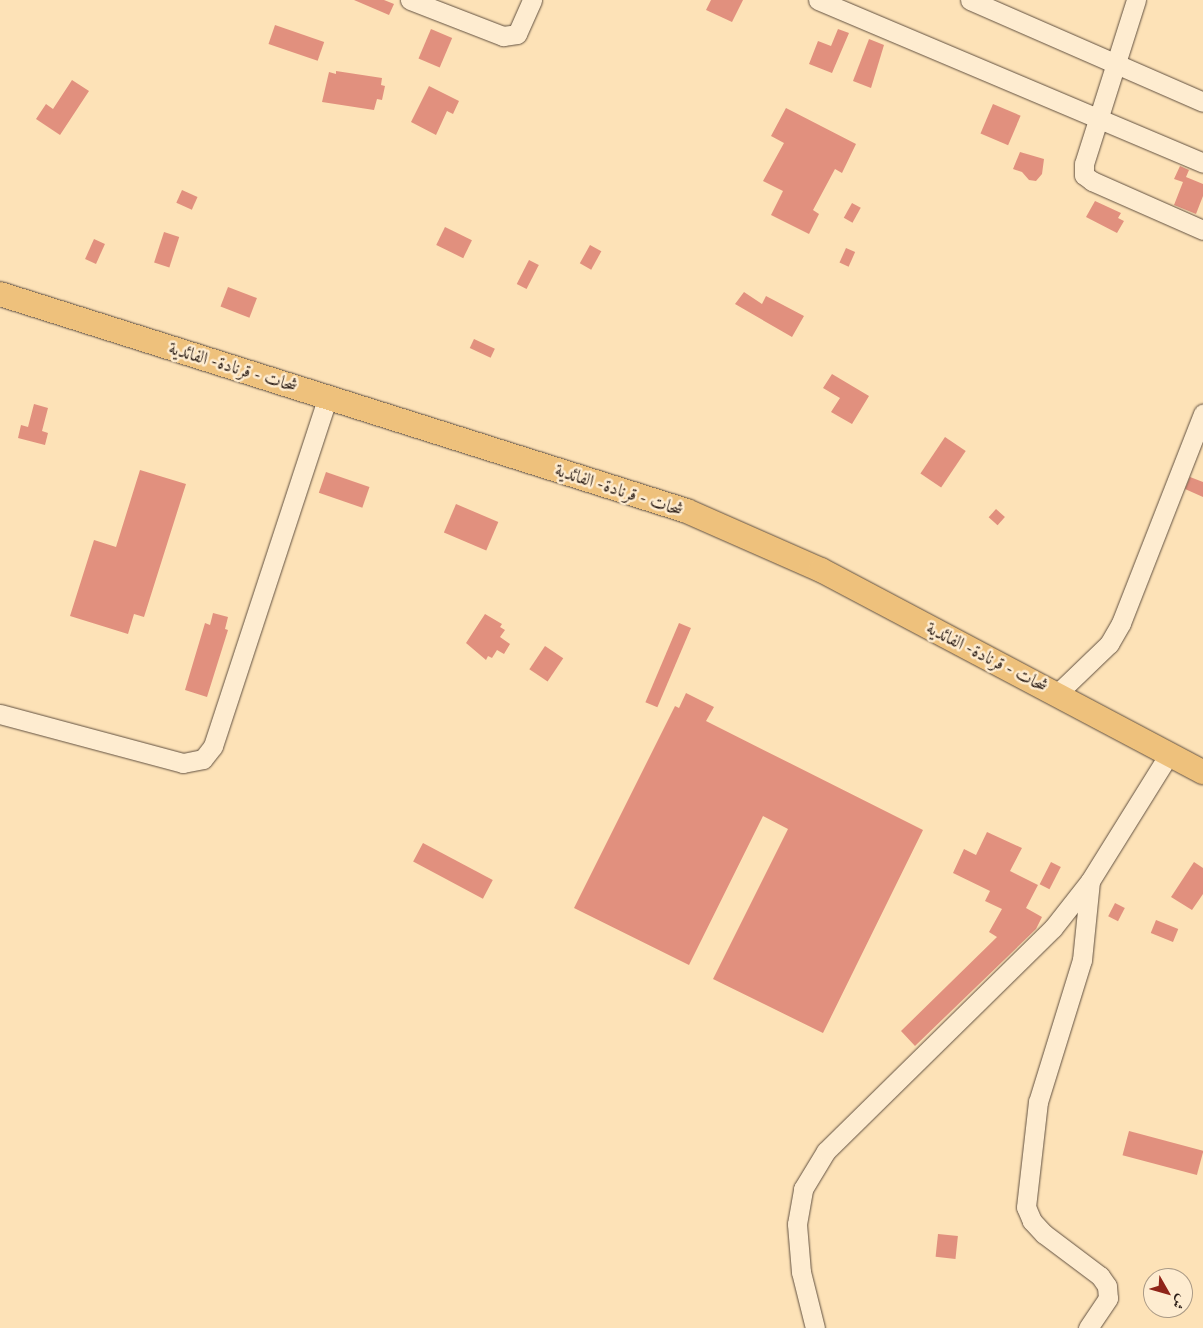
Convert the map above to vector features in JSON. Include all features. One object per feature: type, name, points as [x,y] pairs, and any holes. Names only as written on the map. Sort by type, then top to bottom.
[{"type":"main road","name":"شحات - قرنادة- الفائدية","points":[[0,294],[687,511],[771,546],[1058,694],[1203,772]]},
{"type":"street","points":[[410,0],[503,36],[517,34],[532,0]]},
{"type":"street","points":[[818,0],[1203,163]]},
{"type":"street","points":[[970,0],[1203,102]]},
{"type":"street","points":[[1136,0],[1097,119],[1084,175],[1092,181],[1203,230]]},
{"type":"street","points":[[0,714],[183,763],[203,759],[213,746],[328,397]]},
{"type":"street","points":[[1058,694],[1109,644],[1120,623],[1203,414]]},
{"type":"street","points":[[816,1328],[802,1272],[797,1224],[803,1190],[826,1151],[1012,972],[1090,881],[1169,754]]},
{"type":"street","points":[[1088,1328],[1108,1298],[1107,1286],[1100,1276],[1044,1234],[1032,1221],[1026,1207],[1038,1102],[1082,960],[1090,881]]},
{"type":"building","points":[[354,0],[384,0],[394,4],[389,15]]},
{"type":"building","points":[[711,0],[743,0],[732,22],[706,10]]},
{"type":"building","points":[[275,25],[324,42],[318,61],[268,44]]},
{"type":"building","points":[[431,29],[452,38],[440,67],[418,58]]},
{"type":"building","points":[[838,29],[849,33],[832,73],[809,64],[818,41],[831,46]]},
{"type":"building","points":[[869,39],[884,45],[871,88],[853,81]]},
{"type":"building","points":[[336,71],[382,78],[381,85],[385,86],[382,100],[377,99],[374,110],[322,102],[329,72],[336,74]]},
{"type":"building","points":[[72,80],[89,91],[60,135],[36,119],[46,104],[53,109]]},
{"type":"building","points":[[429,86],[459,101],[453,114],[447,111],[436,135],[411,122]]},
{"type":"building","points":[[993,104],[1021,116],[1008,145],[980,133]]},
{"type":"building","points":[[786,108],[856,144],[842,173],[835,169],[813,210],[819,214],[809,234],[771,215],[783,191],[763,181],[784,143],[771,136]]},
{"type":"building","points":[[1020,152],[1044,159],[1042,174],[1036,181],[1029,180],[1022,172],[1013,169]]},
{"type":"building","points":[[1180,166],[1189,170],[1186,177],[1203,184],[1203,196],[1196,214],[1174,205],[1183,182],[1174,179]]},
{"type":"building","points":[[182,190],[198,197],[192,210],[176,203]]},
{"type":"building","points":[[1095,201],[1121,213],[1118,218],[1124,221],[1117,233],[1086,217]]},
{"type":"building","points":[[852,203],[861,208],[853,223],[844,218]]},
{"type":"building","points":[[445,227],[472,240],[463,258],[436,245]]},
{"type":"building","points":[[164,232],[179,237],[169,267],[154,262]]},
{"type":"building","points":[[94,239],[105,244],[96,264],[85,259]]},
{"type":"building","points":[[590,245],[601,251],[591,270],[580,263]]},
{"type":"building","points":[[846,248],[855,252],[849,267],[839,263]]},
{"type":"building","points":[[529,260],[539,265],[527,289],[517,284]]},
{"type":"building","points":[[228,287],[257,298],[249,318],[220,307]]},
{"type":"building","points":[[744,292],[762,304],[766,296],[804,316],[792,337],[735,304]]},
{"type":"building","points":[[474,339],[495,349],[491,358],[470,348]]},
{"type":"building","points":[[832,374],[869,396],[852,424],[831,412],[840,398],[823,388]]},
{"type":"building","points":[[34,404],[48,408],[42,431],[48,433],[45,445],[18,438],[21,425],[28,427]]},
{"type":"building","points":[[945,437],[966,451],[941,487],[920,473]]},
{"type":"building","points":[[140,470],[186,484],[144,617],[134,614],[128,634],[70,616],[94,540],[116,547]]},
{"type":"building","points":[[326,472],[369,487],[362,508],[319,493]]},
{"type":"building","points":[[1190,477],[1203,482],[1203,497],[1185,489]]},
{"type":"building","points":[[456,504],[498,522],[486,551],[444,533]]},
{"type":"building","points":[[996,509],[1005,517],[998,525],[989,517]]},
{"type":"building","points":[[213,613],[228,617],[225,629],[228,630],[207,697],[185,690],[205,623],[210,625]]},
{"type":"building","points":[[485,614],[502,624],[500,627],[505,630],[500,637],[510,644],[504,654],[497,650],[492,658],[488,656],[486,660],[466,643]]},
{"type":"building","points":[[679,623],[691,628],[657,707],[645,702]]},
{"type":"building","points":[[545,646],[563,658],[548,682],[529,669]]},
{"type":"building","points":[[686,693],[714,707],[706,721],[923,830],[823,1033],[713,979],[788,829],[763,816],[689,965],[574,908],[675,706],[679,708]]},
{"type":"building","points":[[987,832],[1022,848],[1010,871],[1038,885],[1026,908],[1042,917],[1036,929],[915,1046],[901,1031],[997,937],[989,932],[1002,909],[985,901],[990,891],[953,873],[964,849],[976,855]]},
{"type":"building","points":[[423,843],[493,880],[483,899],[413,862]]},
{"type":"building","points":[[1051,862],[1061,867],[1049,889],[1040,884]]},
{"type":"building","points":[[1194,862],[1203,868],[1203,894],[1192,910],[1171,897]]},
{"type":"building","points":[[1115,903],[1125,908],[1118,921],[1108,916]]},
{"type":"building","points":[[1156,920],[1178,929],[1173,942],[1151,933]]},
{"type":"building","points":[[1129,1131],[1203,1151],[1197,1175],[1123,1155]]},
{"type":"building","points":[[938,1234],[958,1236],[955,1259],[936,1257]]}]
